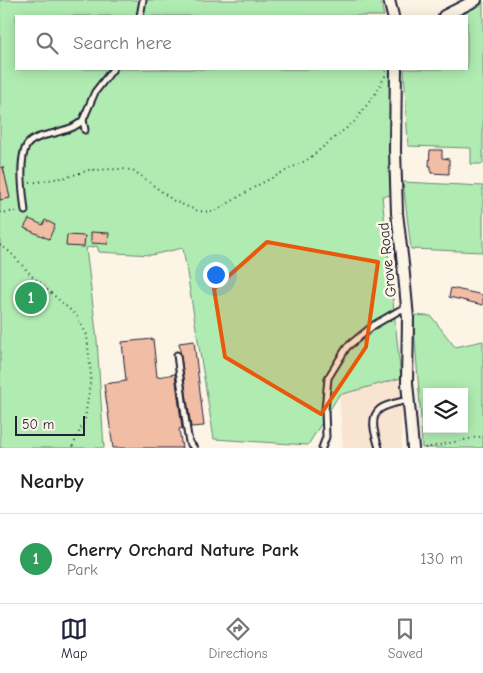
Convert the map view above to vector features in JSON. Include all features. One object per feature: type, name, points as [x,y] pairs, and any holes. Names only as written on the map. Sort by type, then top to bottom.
[{"type":"street","points":[[389,0],[393,15]]},
{"type":"street","points":[[446,15],[476,0]]},
{"type":"street","name":"Grove Road","points":[[396,70],[396,213],[408,318],[407,383],[413,448]]},
{"type":"lane","points":[[140,15],[143,0]]},
{"type":"lane","points":[[25,211],[22,175],[27,145],[36,138],[76,127],[83,120],[95,92],[112,70]]},
{"type":"lane","points":[[83,120],[85,130]]},
{"type":"lane","points":[[322,448],[326,437],[325,410],[328,378],[348,347],[374,325],[407,308]]},
{"type":"lane","points":[[177,355],[186,430],[189,442],[194,448]]},
{"type":"lane","points":[[379,448],[374,430],[374,420],[378,412],[381,408],[408,400]]},
{"type":"path","points":[[22,184],[67,177],[89,170],[133,170],[174,201],[198,211],[214,212],[260,184],[307,160],[354,122],[376,94],[386,70]]},
{"type":"path","points":[[0,213],[25,211]]},
{"type":"path","points":[[0,245],[10,252],[33,277],[76,315],[87,336],[91,376],[85,419],[72,448]]},
{"type":"path","points":[[425,448],[483,436]]},
{"type":"highlighted area","points":[[267,242],[378,262],[366,347],[321,414],[225,357],[214,289]]},
{"type":"shaded area","points":[[401,378],[402,448],[341,448],[343,447],[339,395]]},
{"type":"green space","points":[[0,0],[380,0],[384,15],[15,15],[15,70],[390,70],[393,195],[382,196],[401,378],[339,395],[308,445],[214,439],[183,248],[151,255],[99,252],[97,246],[86,248],[97,340],[104,448],[0,448]]},
{"type":"green space","points":[[483,2],[483,164],[471,164],[471,148],[408,146],[404,70],[468,70],[468,15],[462,15]]},
{"type":"green space","points":[[403,182],[483,186],[483,252],[411,249]]},
{"type":"green space","points":[[413,315],[431,316],[455,347],[483,341],[483,448],[422,448]]},
{"type":"building","points":[[430,150],[442,150],[442,158],[449,159],[449,174],[431,173],[431,166],[429,166]]},
{"type":"building","points":[[3,167],[10,198],[0,200],[0,168]]},
{"type":"building","points":[[29,219],[43,225],[45,220],[55,225],[49,239],[24,228]]},
{"type":"building","points":[[91,232],[109,233],[108,244],[91,243]]},
{"type":"building","points":[[67,235],[85,236],[84,247],[66,246]]},
{"type":"building","points":[[451,288],[483,295],[483,305],[449,297]]},
{"type":"building","points":[[153,339],[157,377],[175,374],[182,428],[179,429],[182,448],[113,448],[104,384],[126,381],[122,342]]},
{"type":"building","points":[[194,341],[204,426],[191,427],[179,343]]},
{"type":"place","name":"Cherry Orchard Nature Park","points":[[31,298]]}]
